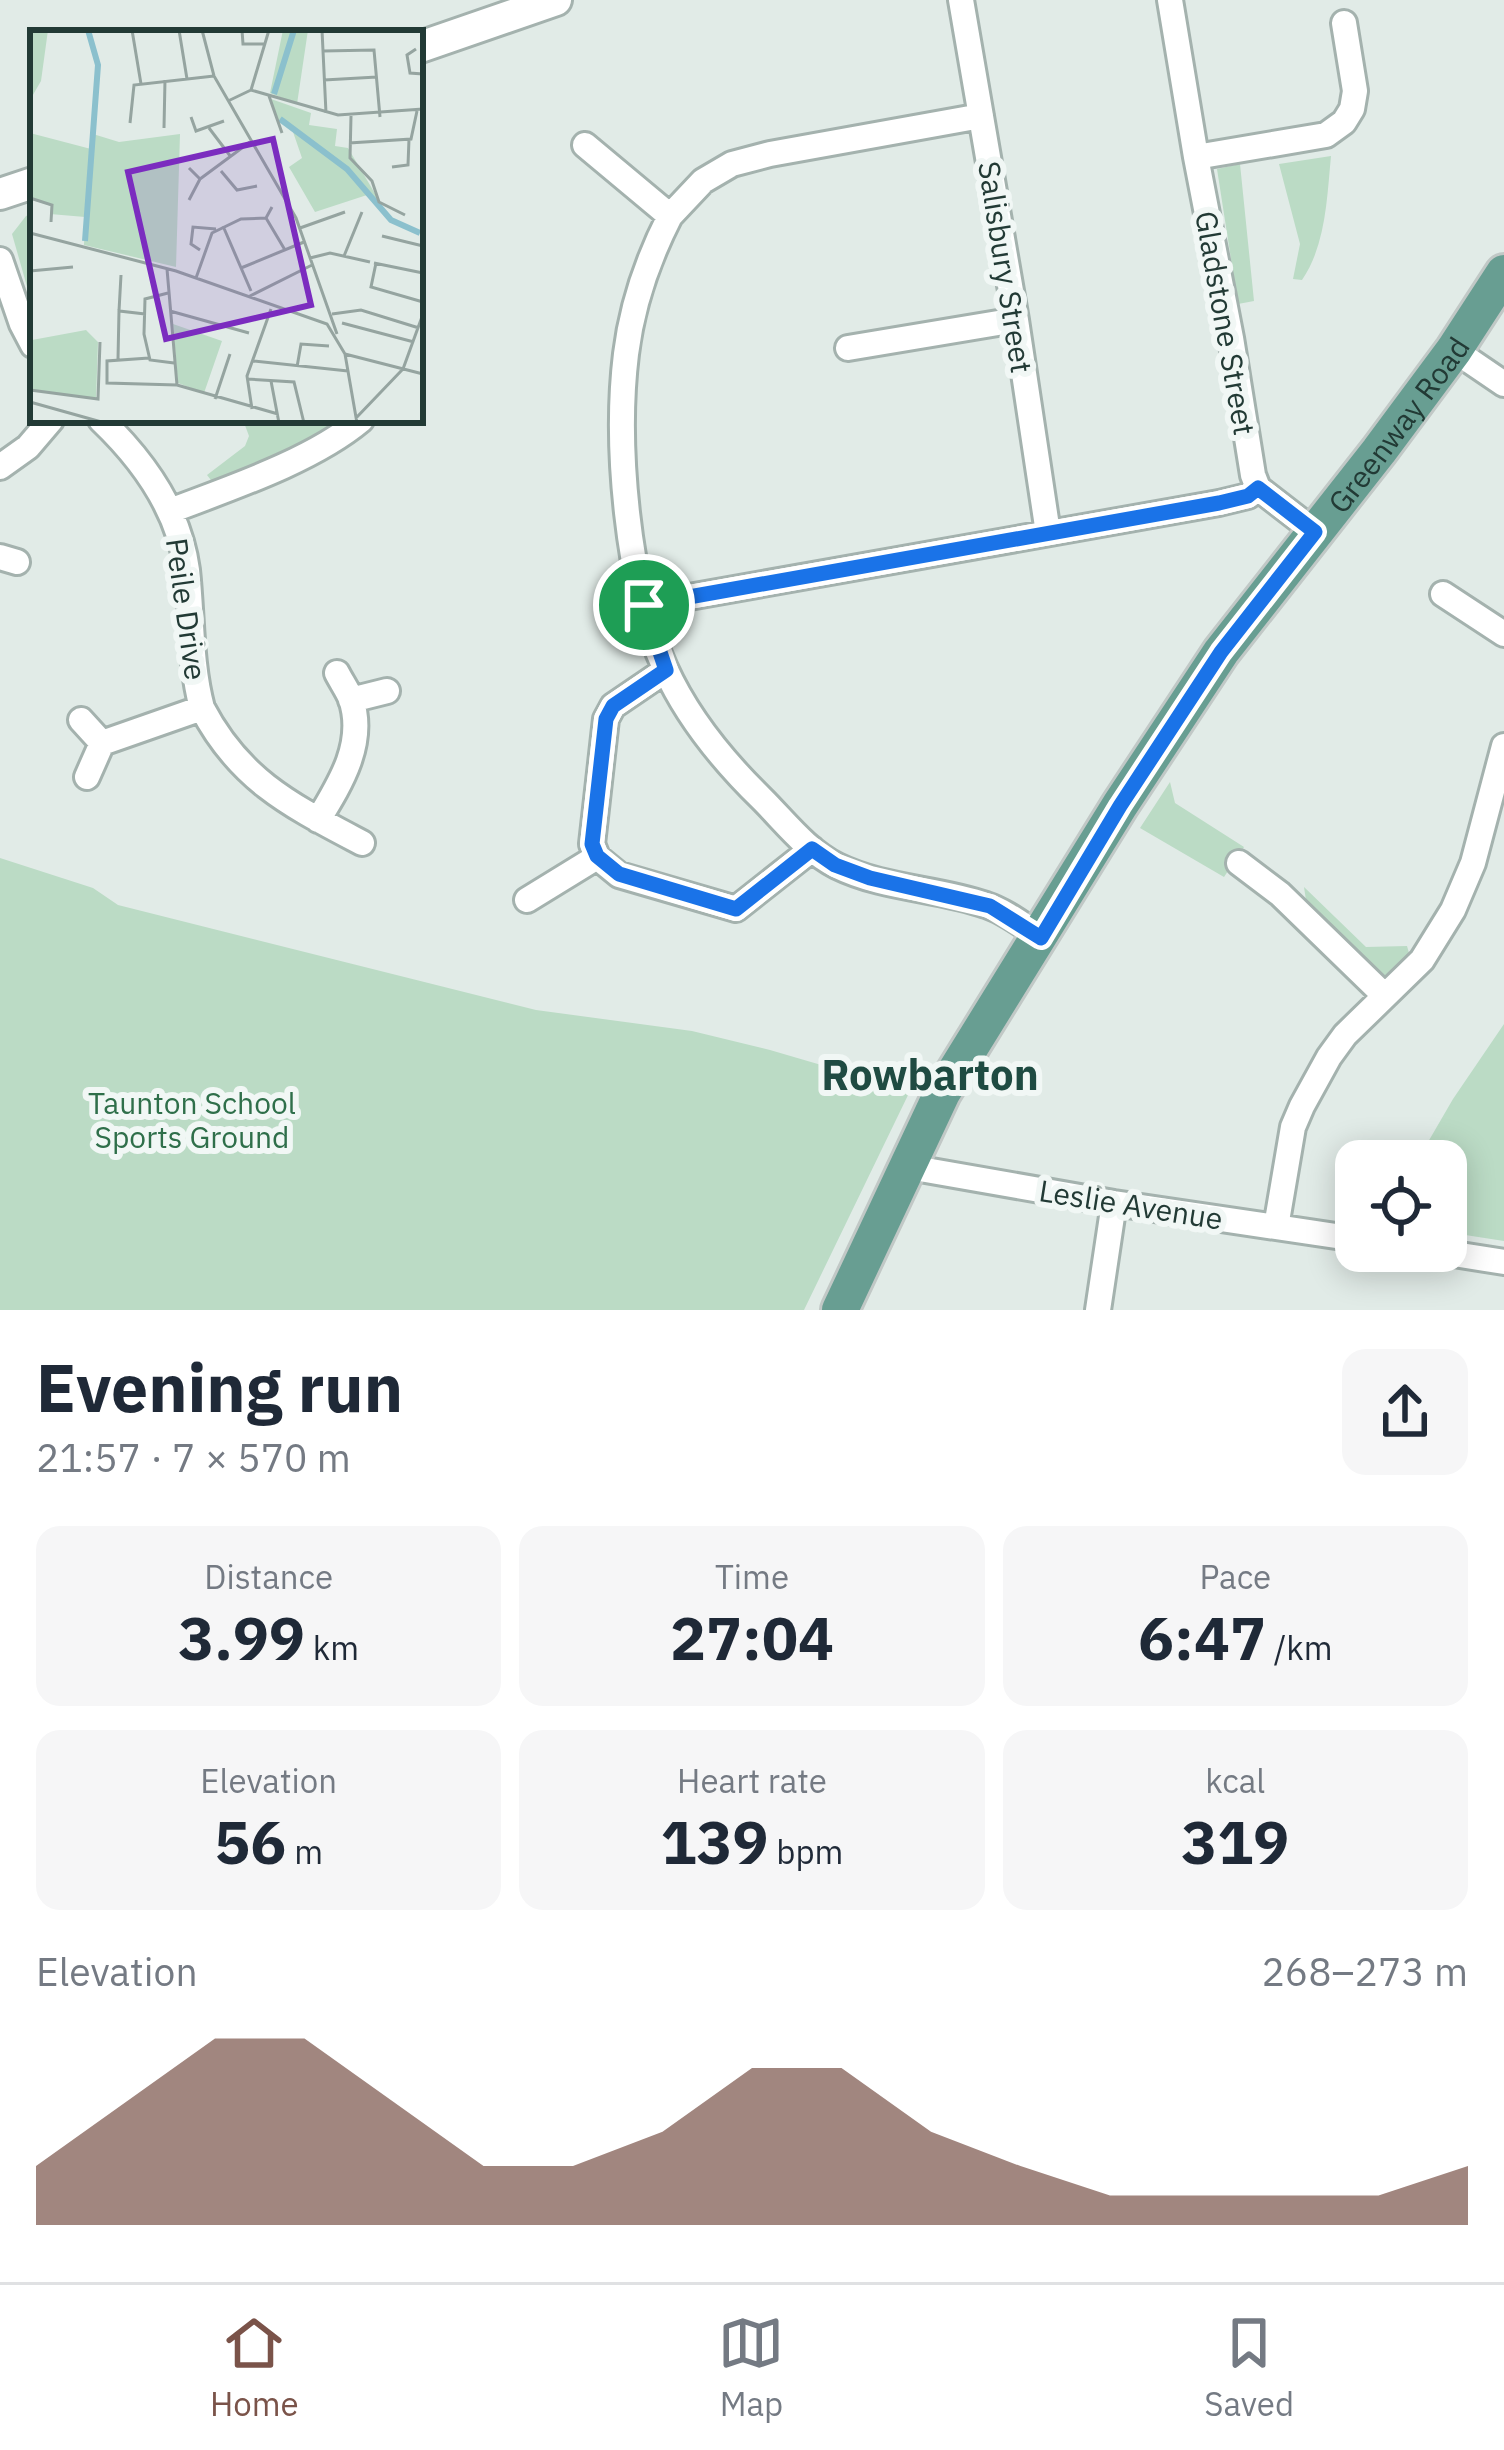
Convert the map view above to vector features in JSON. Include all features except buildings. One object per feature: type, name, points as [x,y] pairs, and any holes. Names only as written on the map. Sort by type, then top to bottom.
[{"type":"main road","name":"Greenway Road","points":[[840,1310],[942,1094],[1120,806],[1221,652],[1454,350],[1504,273]]},
{"type":"street","points":[[423,46],[556,0]]},
{"type":"street","name":"Salisbury Street","points":[[961,0],[1048,533]]},
{"type":"street","name":"Gladstone Street","points":[[1170,0],[1258,488]]},
{"type":"street","points":[[1196,157],[1326,135],[1344,122],[1355,92],[1344,23]]},
{"type":"street","points":[[981,116],[732,164],[703,181],[670,216],[650,255],[626,354],[628,509],[644,605],[666,670],[708,741],[739,777],[812,849],[835,865],[870,878],[990,906],[1041,938]]},
{"type":"street","points":[[585,146],[670,216]]},
{"type":"street","points":[[0,194],[30,184]]},
{"type":"street","points":[[0,260],[30,337]]},
{"type":"street","points":[[848,348],[1016,320]]},
{"type":"street","points":[[1454,350],[1504,384]]},
{"type":"street","points":[[0,467],[28,447],[48,423]]},
{"type":"street","name":"Peile Drive","points":[[104,423],[133,450],[180,534],[187,567],[195,681],[215,733],[246,771],[268,789],[362,843]]},
{"type":"street","name":"Peile Drive","points":[[170,511],[307,453],[357,423]]},
{"type":"street","points":[[644,605],[1219,503],[1248,496],[1258,488],[1315,532]]},
{"type":"street","points":[[1443,594],[1504,634]]},
{"type":"street","points":[[666,670],[613,706],[606,719],[592,844],[597,856],[619,874],[736,909],[812,849]]},
{"type":"street","points":[[318,820],[355,745],[351,700],[337,673]]},
{"type":"street","points":[[351,700],[387,691]]},
{"type":"street","name":"Peile Drive","points":[[102,743],[202,708]]},
{"type":"street","points":[[81,720],[102,743],[87,777]]},
{"type":"street","points":[[1276,1227],[1293,1127],[1302,1106],[1328,1057],[1422,960],[1453,910],[1473,863],[1504,746]]},
{"type":"street","points":[[527,900],[597,856]]},
{"type":"street","points":[[1238,863],[1280,894],[1385,996]]},
{"type":"street","name":"Leslie Avenue","points":[[907,1164],[1114,1203],[1335,1236]]},
{"type":"street","points":[[1098,1310],[1114,1203]]},
{"type":"street","points":[[1467,1256],[1504,1262]]},
{"type":"green space","points":[[1331,156],[1316,252],[1302,280],[1293,279],[1300,244],[1279,164]]},
{"type":"green space","points":[[1240,164],[1254,301],[1238,304],[1217,169]]},
{"type":"green space","points":[[30,214],[30,297],[12,234]]},
{"type":"green space","points":[[244,423],[338,423],[214,484],[207,475],[245,446],[249,436]]},
{"type":"green space","points":[[1170,782],[1175,803],[1244,847],[1224,877],[1140,828]]},
{"type":"green space","name":"Taunton School Sports Ground","points":[[0,858],[93,888],[118,905],[536,1010],[692,1031],[910,1091],[804,1310],[0,1310]]},
{"type":"green space","points":[[1304,887],[1366,947],[1407,946],[1409,953],[1390,977],[1373,972],[1307,907]]},
{"type":"green space","points":[[1504,1024],[1504,1241],[1467,1235],[1467,1140],[1429,1140]]},
{"type":"district","name":"Rowbarton","points":[[930,1074]]},
{"type":"route","points":[[1258,488],[1315,532],[1221,652],[1041,938],[990,906],[870,878],[835,865],[812,849],[736,909],[607,867],[592,844],[606,719],[613,706],[666,670],[644,605],[1219,503],[1248,496],[1258,488]]}]
